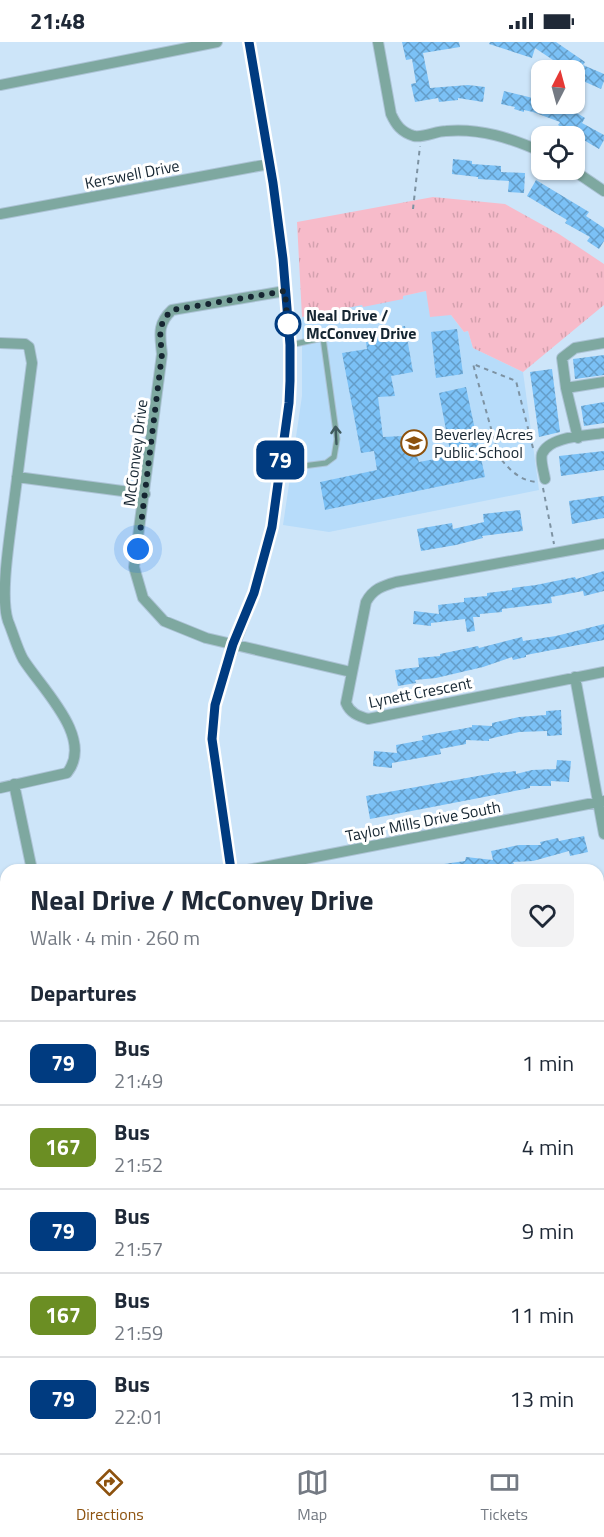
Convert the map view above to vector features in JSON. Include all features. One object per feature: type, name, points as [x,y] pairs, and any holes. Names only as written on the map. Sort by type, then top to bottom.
[{"type":"street","points":[[0,85],[217,42]]},
{"type":"street","points":[[230,864],[212,739],[215,705],[233,644],[254,593],[272,527],[289,403],[290,345],[283,259],[249,42]]},
{"type":"street","points":[[378,42],[391,114],[403,132],[417,136],[446,131],[493,134],[531,148]]},
{"type":"street","name":"Kerswell Drive","points":[[0,214],[269,164]]},
{"type":"street","points":[[585,178],[604,191]]},
{"type":"street","name":"McConvey Drive","points":[[285,291],[172,310],[163,318],[160,334],[162,354],[134,567],[143,598],[164,621],[188,632],[351,672]]},
{"type":"street","points":[[0,343],[24,344],[29,347],[32,363],[6,572],[7,614],[19,652],[32,673],[57,704],[70,728],[75,759],[67,774],[0,788]]},
{"type":"street","points":[[578,438],[566,388],[562,358],[575,348],[604,343]]},
{"type":"street","points":[[566,388],[604,382]]},
{"type":"street","points":[[545,479],[541,456],[548,445],[555,440],[604,432]]},
{"type":"street","points":[[17,477],[145,494]]},
{"type":"street","name":"Lynett Crescent","points":[[604,544],[396,582],[371,593],[366,602],[346,702],[348,709],[358,717],[368,719],[604,672]]},
{"type":"street","points":[[575,677],[601,801],[604,834]]},
{"type":"street","points":[[14,784],[31,864]]},
{"type":"street","name":"Taylor Mills Drive South","points":[[279,864],[601,801]]},
{"type":"lane","points":[[280,470],[326,463],[334,457],[337,439],[323,338],[290,345]]},
{"type":"path","points":[[413,209],[422,136]]},
{"type":"path","points":[[533,449],[516,381],[473,364],[499,457],[524,481],[542,483],[556,553]]},
{"type":"shaded area","name":"Beverley Acres Public School","points":[[426,291],[451,315],[464,332],[468,331],[473,348],[523,372],[539,490],[329,532],[283,525],[302,396],[302,317]]},
{"type":"green space","points":[[433,197],[505,204],[559,234],[604,264],[604,305],[523,372],[473,348],[468,331],[464,332],[451,315],[430,317],[426,291],[403,296],[403,299],[302,317],[297,222]]},
{"type":"building","points":[[402,42],[459,42],[460,47],[423,53],[430,88],[468,85],[485,87],[483,102],[458,98],[458,100],[439,102],[438,98],[415,102],[411,84],[416,83],[412,59],[406,60]]},
{"type":"building","points":[[490,42],[556,42],[582,60],[553,60],[535,48],[532,58],[489,44]]},
{"type":"building","points":[[585,66],[604,74],[601,89],[585,82]]},
{"type":"building","points":[[504,91],[531,98],[531,112],[524,110],[524,112],[501,104]]},
{"type":"building","points":[[538,114],[579,114],[585,118],[582,123],[604,135],[604,140],[599,149],[585,141],[585,126],[560,126],[560,122]]},
{"type":"building","points":[[453,159],[472,161],[472,164],[501,166],[501,172],[525,173],[524,193],[508,192],[509,181],[452,174]]},
{"type":"building","points":[[536,180],[589,212],[586,216],[604,228],[604,241],[599,249],[587,241],[590,237],[565,223],[567,220],[527,196]]},
{"type":"building","points":[[405,326],[413,372],[391,376],[395,396],[378,397],[383,437],[403,436],[414,447],[419,462],[451,456],[439,393],[466,387],[485,477],[325,510],[320,482],[377,470],[374,451],[361,453],[342,353],[367,349],[366,342],[370,337],[378,335],[377,331]]},
{"type":"building","points":[[457,329],[463,374],[436,378],[431,332]]},
{"type":"building","points":[[604,355],[604,375],[575,379],[573,359]]},
{"type":"building","points":[[552,369],[560,432],[539,437],[530,372]]},
{"type":"building","points":[[604,402],[604,423],[584,426],[581,406]]},
{"type":"building","points":[[604,451],[604,470],[561,476],[559,456]]},
{"type":"building","points":[[604,496],[604,518],[572,524],[569,501]]},
{"type":"building","points":[[520,510],[523,531],[482,536],[483,538],[456,545],[421,551],[417,529],[452,523],[453,529],[484,522],[483,514]]},
{"type":"building","points":[[604,571],[604,591],[584,596],[583,591],[551,597],[552,603],[480,614],[480,617],[473,617],[475,631],[467,632],[465,619],[431,623],[431,626],[413,624],[414,611],[439,614],[438,605],[464,602],[464,598],[487,596],[487,593],[575,577],[576,579]]},
{"type":"building","points":[[604,624],[604,640],[526,655],[526,657],[513,660],[512,657],[483,667],[436,678],[415,680],[416,683],[398,686],[395,670],[419,667],[418,658],[440,656],[440,654],[478,646],[479,648],[522,637],[523,641],[556,636]]},
{"type":"building","points":[[561,710],[562,735],[547,736],[547,731],[519,732],[489,739],[489,741],[466,740],[466,744],[440,749],[441,754],[392,763],[392,768],[373,766],[374,751],[397,753],[396,745],[423,740],[422,736],[472,727],[472,725],[492,726],[492,723],[519,717],[546,715],[546,711]]},
{"type":"building","points":[[557,760],[571,761],[569,782],[551,781],[551,786],[530,786],[530,788],[370,819],[366,796],[500,772],[516,771],[516,774],[532,770],[556,769]]},
{"type":"building","points":[[584,836],[588,852],[570,856],[569,851],[533,861],[513,862],[514,864],[444,864],[465,861],[466,857],[493,860],[491,851],[519,845],[541,845],[540,842],[558,838],[559,841]]},
{"type":"bus line","name":"79","points":[[230,864],[214,760],[213,719],[221,681],[254,593],[272,527],[290,381],[290,345],[283,259],[273,183],[249,42]]},
{"type":"place","name":"Neal Drive / McConvey Drive","points":[[288,324]]},
{"type":"place","name":"Beverley Acres Public School","points":[[414,443]]},
{"type":"route","points":[[138,549],[162,354],[160,334],[163,318],[172,310],[285,291],[288,329],[288,324]]}]
